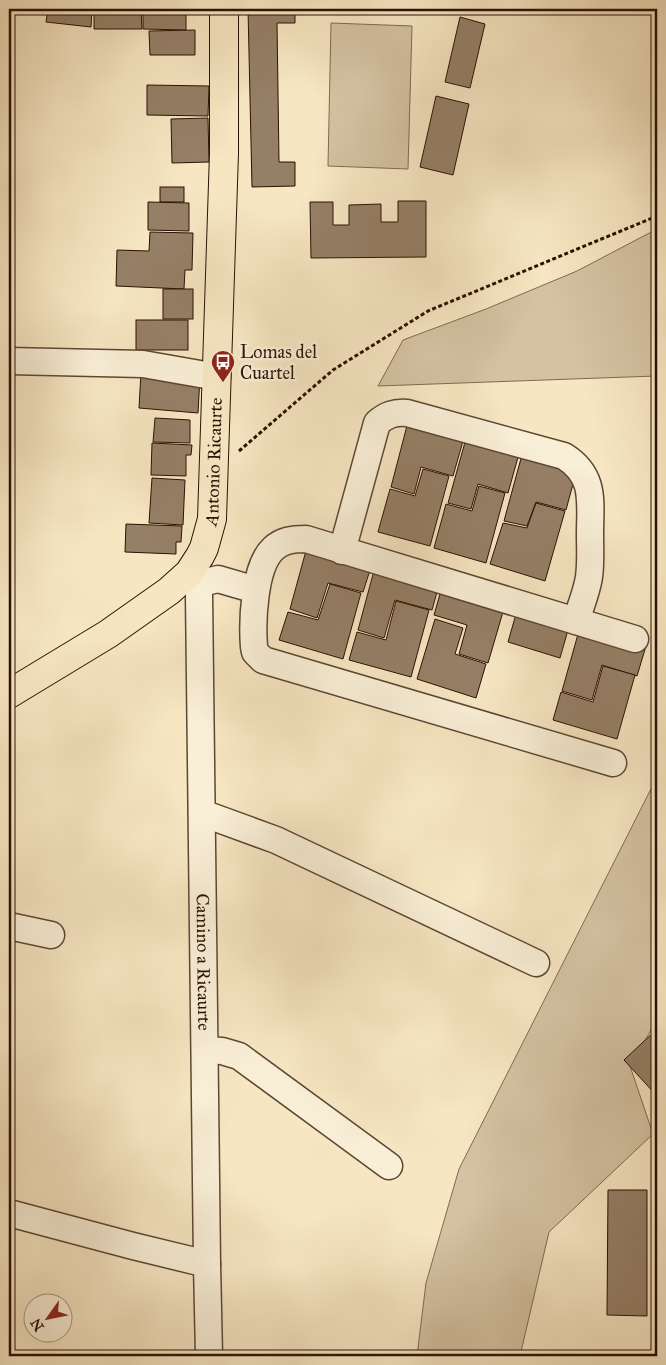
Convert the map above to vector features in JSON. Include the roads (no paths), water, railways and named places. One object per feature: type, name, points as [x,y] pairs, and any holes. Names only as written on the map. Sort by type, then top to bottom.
[{"type":"main road","name":"Antonio Ricaurte","points":[[9,694],[108,634],[169,591],[193,578],[204,548],[212,518],[214,472],[224,154],[224,9]]},
{"type":"street","points":[[9,361],[143,364],[217,378]]},
{"type":"street","points":[[342,551],[377,423],[388,415],[407,412],[564,456],[579,468],[585,476],[590,492],[589,577],[576,621]]},
{"type":"street","points":[[612,763],[263,660],[255,652],[254,647],[256,590],[264,562],[274,548],[289,540],[306,539],[635,639]]},
{"type":"street","points":[[193,578],[218,579],[256,590]]},
{"type":"street","name":"Camino a Ricaurte","points":[[193,578],[199,594],[209,1356]]},
{"type":"street","points":[[202,813],[276,840],[536,963]]},
{"type":"street","points":[[9,926],[51,934]]},
{"type":"street","points":[[205,1050],[222,1051],[240,1056],[389,1166]]},
{"type":"street","points":[[9,1213],[207,1264]]},
{"type":"place","name":"Lomas del Cuartel","points":[[223,383]]}]
